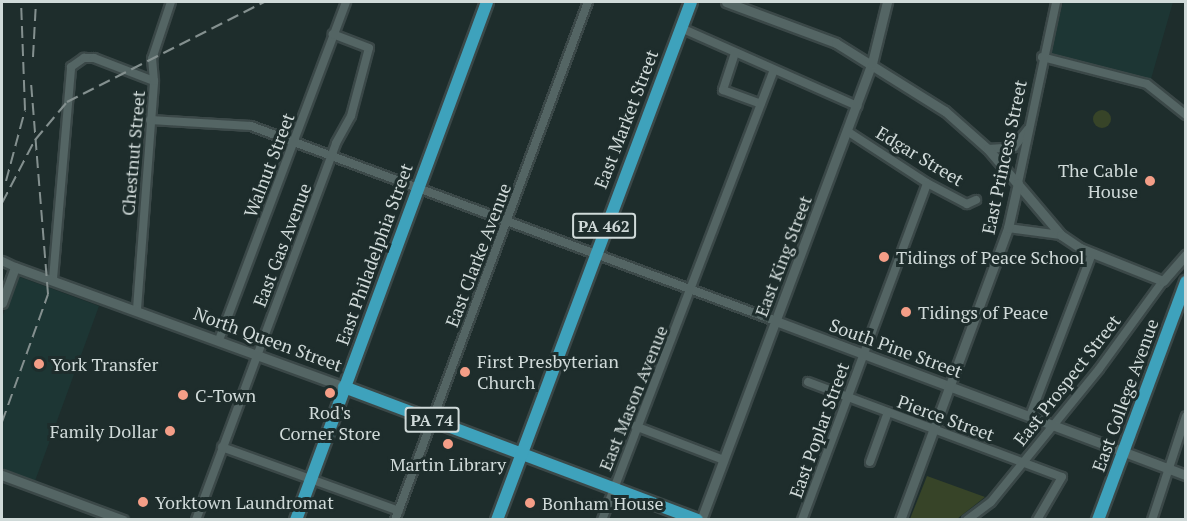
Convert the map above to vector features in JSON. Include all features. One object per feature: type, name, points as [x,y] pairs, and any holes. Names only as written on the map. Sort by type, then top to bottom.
[{"type":"main road","name":"East Philadelphia Street","points":[[296,519],[487,2]]},
{"type":"main road","name":"East Market Street","points":[[497,519],[593,254],[691,2]]},
{"type":"main road","name":"East College Avenue","points":[[1098,519],[1185,287]]},
{"type":"main road","name":"North Queen Street","points":[[344,387],[521,452]]},
{"type":"main road","name":"PA 74","points":[[521,452],[699,519]]},
{"type":"street","name":"Chestnut Street","points":[[137,309],[154,81],[152,59],[171,2]]},
{"type":"street","name":"Walnut Street","points":[[219,340],[346,2]]},
{"type":"street","name":"East Clarke Avenue","points":[[395,519],[588,2]]},
{"type":"street","points":[[726,2],[836,43],[873,63],[945,111],[988,149],[1061,235],[1092,254],[1163,281]]},
{"type":"street","name":"East King Street","points":[[699,519],[724,460],[873,63],[887,2]]},
{"type":"street","name":"East Princess Street","points":[[900,519],[1008,228],[1042,57],[1056,2]]},
{"type":"street","points":[[681,28],[857,106]]},
{"type":"street","name":"East Gas Avenue","points":[[196,519],[331,157],[351,116],[369,48],[333,34]]},
{"type":"street","points":[[735,53],[723,90],[761,104]]},
{"type":"street","points":[[1042,57],[1147,84],[1185,115]]},
{"type":"street","points":[[52,279],[68,73],[75,62],[94,58],[154,81]]},
{"type":"street","name":"East Mason Avenue","points":[[602,519],[635,426],[693,289],[774,70]]},
{"type":"street","name":"South Pine Street","points":[[150,120],[251,126],[950,385],[1185,475]]},
{"type":"street","points":[[988,149],[1014,147],[1030,125]]},
{"type":"street","name":"Edgar Street","points":[[847,131],[927,183],[967,204],[976,200]]},
{"type":"street","name":"East Poplar Street","points":[[802,519],[927,183]]},
{"type":"street","points":[[1008,228],[1061,235]]},
{"type":"street","points":[[1030,416],[1092,254]]},
{"type":"street","name":"East Prospect Street","points":[[968,519],[991,502],[1185,255]]},
{"type":"street","name":"North Queen Street","points":[[2,261],[344,387]]},
{"type":"street","points":[[2,303],[15,267]]},
{"type":"street","name":"Pierce Street","points":[[808,382],[1062,477],[1037,519]]},
{"type":"street","points":[[870,462],[888,412]]},
{"type":"street","points":[[1152,519],[1185,421]]},
{"type":"street","points":[[635,426],[724,460]]},
{"type":"street","points":[[222,447],[399,511]]},
{"type":"street","points":[[2,475],[123,519]]},
{"type":"shaded area","points":[[1063,2],[1173,2],[1151,79],[1050,54]]},
{"type":"shaded area","points":[[17,276],[99,306],[35,481],[2,469],[2,318]]},
{"type":"green space","points":[[1098,110],[1106,110],[1111,115],[1109,126],[1098,128],[1093,123],[1093,115]]},
{"type":"green space","points":[[927,476],[985,497],[957,519],[910,519]]},
{"type":"railway","points":[[6,181],[25,110],[21,2]]},
{"type":"railway","points":[[33,57],[36,2]]},
{"type":"railway","points":[[2,203],[35,140],[67,102],[264,2]]},
{"type":"railway","points":[[2,422],[48,294],[31,82]]},
{"type":"place","name":"The Cable House","points":[[1150,181]]},
{"type":"place","name":"Tidings of Peace School","points":[[884,257]]},
{"type":"place","name":"Tidings of Peace","points":[[906,312]]},
{"type":"place","name":"York Transfer","points":[[39,364]]},
{"type":"place","name":"First Presbyterian Church","points":[[465,372]]},
{"type":"place","name":"Rod's Corner Store","points":[[330,393]]},
{"type":"place","name":"C-Town","points":[[183,395]]},
{"type":"place","name":"Family Dollar","points":[[170,431]]},
{"type":"place","name":"Martin Library","points":[[448,444]]},
{"type":"place","name":"Yorktown Laundromat","points":[[143,502]]},
{"type":"place","name":"Bonham House","points":[[530,503]]}]
